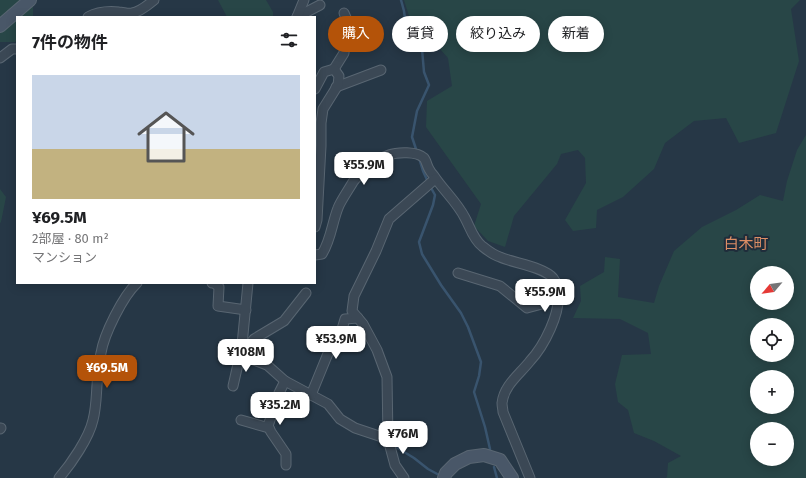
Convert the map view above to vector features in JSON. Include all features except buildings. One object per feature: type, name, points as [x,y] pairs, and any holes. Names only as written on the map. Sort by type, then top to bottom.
[{"type":"street","points":[[0,26],[30,0]]},
{"type":"street","points":[[90,16],[107,12],[132,13],[142,9],[154,0]]},
{"type":"street","points":[[297,16],[304,0]]},
{"type":"street","points":[[299,16],[320,5]]},
{"type":"street","points":[[0,58],[12,49],[16,49]]},
{"type":"street","points":[[316,87],[324,72],[334,69],[344,52]]},
{"type":"street","points":[[316,224],[320,175],[321,123],[323,108],[336,87],[339,76],[334,69]]},
{"type":"street","points":[[336,87],[381,70]]},
{"type":"street","points":[[316,255],[322,254],[326,248],[338,207],[354,181],[371,164],[382,158],[392,154],[407,153],[417,154],[424,158],[428,169],[456,205],[478,243],[498,257],[540,270],[552,277],[556,284],[558,293],[558,305],[554,320],[548,334],[531,361],[511,382],[506,391],[502,404],[503,412],[530,478]]},
{"type":"street","points":[[404,478],[395,465],[388,439],[387,377],[377,350],[363,324],[352,311],[354,296],[376,251],[389,219],[435,179]]},
{"type":"street","points":[[458,273],[500,286],[527,308],[542,304],[556,284]]},
{"type":"street","points":[[59,478],[76,455],[92,422],[96,409],[101,352],[118,310],[127,294],[136,284]]},
{"type":"street","points":[[215,284],[219,287],[218,306],[246,310]]},
{"type":"street","points":[[233,386],[241,355],[248,284]]},
{"type":"street","points":[[241,355],[254,339],[284,321],[306,293]]},
{"type":"street","points":[[311,395],[329,351],[338,339],[345,320],[358,318]]},
{"type":"street","points":[[241,355],[267,365],[285,381],[328,404],[340,418],[355,428],[388,439]]},
{"type":"street","points":[[285,381],[279,393],[268,426],[286,454],[286,465]]},
{"type":"street","points":[[241,420],[269,428]]},
{"type":"street","points":[[445,476],[455,464],[469,457],[484,455],[500,460],[512,478]]},
{"type":"green space","points":[[0,0],[33,0],[33,16],[16,16],[16,41],[0,42]]},
{"type":"green space","points":[[218,0],[266,0],[273,12],[273,16],[226,16]]},
{"type":"green space","points":[[404,0],[800,0],[791,9],[799,61],[776,133],[739,143],[726,118],[694,121],[665,143],[654,169],[623,197],[597,210],[596,228],[573,231],[565,220],[586,183],[585,158],[578,150],[561,154],[557,164],[514,216],[505,247],[488,241],[474,226],[481,204],[426,127],[427,101],[452,86],[448,58],[443,52],[448,52],[448,16],[409,16]]},
{"type":"green space","points":[[806,135],[806,478],[666,478],[668,463],[681,456],[654,441],[634,433],[628,410],[618,402],[615,384],[622,355],[651,354],[648,333],[620,319],[573,318],[581,301],[580,286],[604,272],[605,257],[620,259],[618,297],[654,303],[659,286],[674,251],[702,227],[736,210],[760,195],[783,201],[787,181],[797,150]]},
{"type":"green space","points":[[0,189],[6,197],[0,223]]},
{"type":"waterway","points":[[401,0],[407,34],[422,49],[424,72],[429,85],[417,111],[412,137],[417,152]]},
{"type":"waterway","points":[[419,158],[428,182]]},
{"type":"waterway","points":[[430,186],[435,195],[433,205],[419,242],[422,254],[441,285],[461,313],[481,362],[479,376],[474,392],[490,449]]},
{"type":"waterway","points":[[396,447],[441,476]]},
{"type":"waterway","points":[[494,467],[497,478]]},
{"type":"district","name":"白木町","points":[[746,244]]}]
